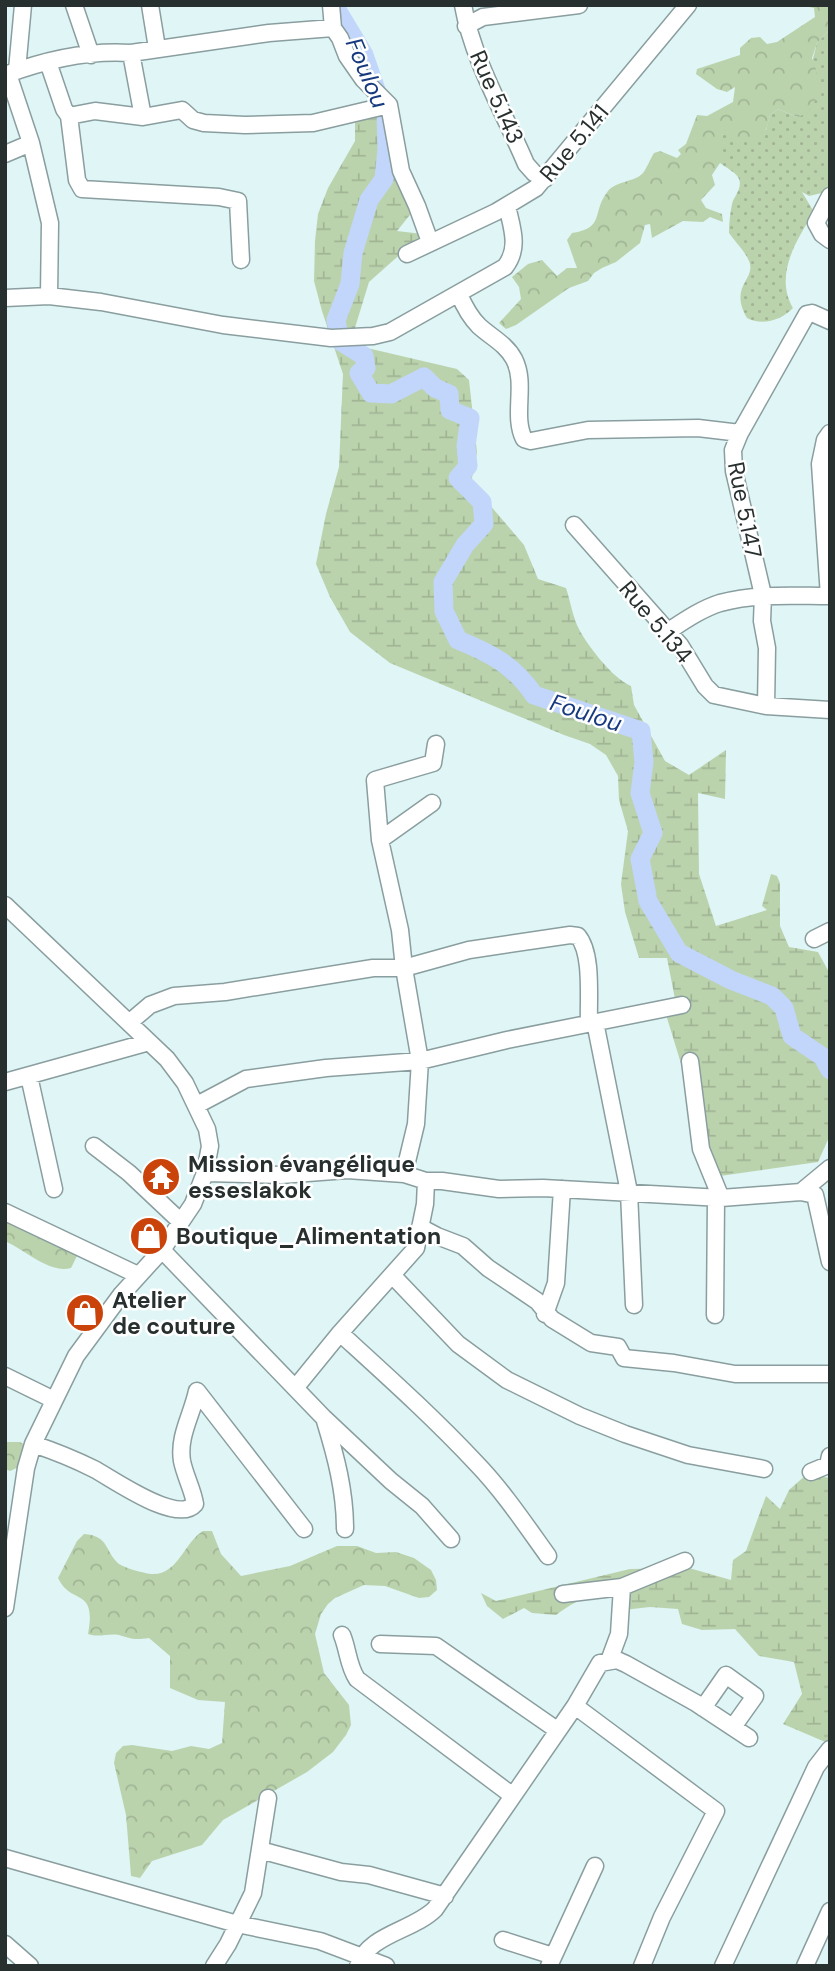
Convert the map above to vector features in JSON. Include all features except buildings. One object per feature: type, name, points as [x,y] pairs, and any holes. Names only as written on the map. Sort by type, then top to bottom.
[{"type":"street","points":[[23,5],[10,73],[50,223],[49,296]]},
{"type":"street","points":[[74,5],[91,55]]},
{"type":"street","points":[[150,5],[157,48]]},
{"type":"street","points":[[331,5],[332,28],[363,79],[389,105],[401,171],[430,242]]},
{"type":"street","name":"Rue 5.143","points":[[463,5],[466,26],[526,164],[534,173],[545,179]]},
{"type":"street","points":[[466,26],[483,17],[579,5]]},
{"type":"street","name":"Rue 5.141","points":[[407,254],[525,197],[545,179],[688,5]]},
{"type":"street","points":[[10,73],[64,57],[109,51],[131,53],[270,33],[332,28]]},
{"type":"street","points":[[131,53],[143,117]]},
{"type":"street","points":[[48,62],[64,109],[69,116],[76,180],[82,189],[219,197],[237,201],[242,260]]},
{"type":"street","points":[[69,116],[95,111],[143,117],[183,110],[193,120],[204,123],[276,125],[313,123],[389,105]]},
{"type":"street","points":[[5,154],[30,143]]},
{"type":"street","points":[[830,196],[816,223],[822,234],[830,240]]},
{"type":"street","points":[[5,298],[49,296],[102,302],[223,325],[338,338],[390,332],[505,267],[512,258],[514,243],[507,206]]},
{"type":"street","points":[[459,294],[466,312],[477,325],[504,345],[514,359],[518,370],[520,418],[524,439],[531,441],[588,430],[720,429],[740,433]]},
{"type":"street","name":"Rue 5.147","points":[[766,706],[767,648],[762,621],[762,595],[732,461],[733,450],[807,314],[812,313],[830,321]]},
{"type":"street","points":[[667,632],[701,611],[720,603],[762,595],[829,596],[821,452],[830,433]]},
{"type":"street","name":"Rue 5.134","points":[[575,525],[684,650],[705,687],[714,695],[766,706],[830,710]]},
{"type":"street","points":[[404,1174],[416,1124],[420,1061],[400,930],[380,840],[375,780],[433,764],[436,744]]},
{"type":"street","points":[[380,840],[432,803]]},
{"type":"street","points":[[5,905],[130,1022],[179,1075],[197,1105],[210,1146],[205,1173],[193,1204],[162,1250],[138,1275],[76,1356],[33,1444],[26,1468],[5,1608]]},
{"type":"street","points":[[814,939],[830,931]]},
{"type":"street","points":[[130,1022],[150,1004],[174,996],[225,992],[373,968],[404,968],[468,950],[558,936],[578,936],[583,942],[592,1022],[629,1192],[634,1305]]},
{"type":"street","points":[[197,1105],[246,1079],[327,1068],[420,1061],[507,1040],[682,1005]]},
{"type":"street","points":[[5,1082],[149,1042]]},
{"type":"street","points":[[690,1061],[701,1149],[718,1198],[715,1315]]},
{"type":"street","points":[[29,1076],[54,1189]]},
{"type":"street","points":[[94,1146],[129,1173],[181,1222]]},
{"type":"street","points":[[801,1192],[830,1168]]},
{"type":"street","points":[[205,1173],[281,1175],[347,1170],[404,1174],[426,1181],[499,1189],[562,1189],[718,1198],[801,1192],[815,1195],[830,1262]]},
{"type":"street","points":[[296,1387],[416,1248],[425,1204],[426,1181]]},
{"type":"street","points":[[545,1314],[556,1283],[562,1189]]},
{"type":"street","points":[[5,1212],[138,1275]]},
{"type":"street","points":[[420,1227],[463,1246],[488,1268],[537,1301],[545,1314],[590,1343],[618,1347],[624,1358],[674,1363],[735,1374],[830,1374]]},
{"type":"street","points":[[162,1250],[324,1418],[391,1481],[422,1506],[451,1539]]},
{"type":"street","points":[[393,1276],[458,1343],[507,1380],[569,1411],[625,1434],[688,1455],[764,1469]]},
{"type":"street","points":[[340,1333],[412,1398],[477,1463],[548,1556]]},
{"type":"street","points":[[5,1376],[54,1401]]},
{"type":"street","points":[[33,1444],[84,1464],[138,1495],[160,1504],[189,1510],[195,1504],[182,1459],[182,1447],[197,1391],[304,1529]]},
{"type":"street","points":[[324,1418],[343,1490],[345,1530]]},
{"type":"street","points":[[811,1472],[828,1465],[830,1456]]},
{"type":"street","points":[[563,1594],[622,1587],[685,1561]]},
{"type":"street","points":[[609,1661],[619,1634],[622,1587]]},
{"type":"street","points":[[342,1635],[348,1649],[351,1671],[357,1679],[513,1796]]},
{"type":"street","points":[[380,1644],[436,1646],[557,1730]]},
{"type":"street","points":[[360,1961],[371,1946],[429,1915],[445,1896],[575,1706],[600,1663],[617,1660],[626,1664],[749,1738]]},
{"type":"street","points":[[703,1708],[726,1675],[755,1696],[733,1727]]},
{"type":"street","points":[[575,1706],[716,1811],[662,1917],[642,1966]]},
{"type":"street","points":[[723,1966],[816,1767],[830,1749]]},
{"type":"street","points":[[214,1966],[253,1893],[268,1798]]},
{"type":"street","points":[[260,1850],[445,1896]]},
{"type":"street","points":[[5,1858],[237,1924],[320,1941],[360,1961],[386,1966]]},
{"type":"street","points":[[503,1940],[551,1961],[595,1866]]},
{"type":"street","points":[[805,1966],[830,1911]]},
{"type":"street","points":[[5,1944],[30,1966]]},
{"type":"green space","points":[[801,5],[830,5],[830,29],[817,43],[812,58],[818,83],[815,100],[806,113],[798,117],[778,109],[770,115],[765,130],[756,138],[739,139],[723,134],[720,138],[720,163],[712,175],[715,185],[701,200],[706,208],[722,214],[723,222],[710,217],[703,222],[683,221],[652,238],[650,224],[645,225],[640,243],[616,262],[594,273],[588,281],[569,288],[516,325],[506,329],[499,323],[521,299],[519,287],[512,277],[528,264],[542,260],[557,276],[567,268],[577,268],[567,240],[572,233],[583,231],[594,223],[608,191],[640,176],[654,153],[660,151],[677,158],[681,154],[678,150],[686,144],[697,115],[707,116],[733,102],[735,87],[727,92],[717,89],[696,74],[697,69],[740,55],[740,48],[751,38],[760,37],[767,44],[777,42],[815,17],[814,8]]},
{"type":"green space","points":[[830,29],[830,191],[809,196],[802,192],[814,212],[794,246],[787,271],[788,296],[793,308],[772,321],[759,322],[747,318],[740,298],[749,273],[749,261],[729,233],[731,207],[740,181],[735,173],[720,163],[719,138],[723,134],[766,130],[770,115],[778,109],[798,117],[817,43]]},
{"type":"green space","points":[[389,105],[417,206],[397,231],[423,234],[369,282],[350,344],[457,369],[469,380],[477,452],[471,483],[524,545],[538,579],[566,588],[581,633],[608,668],[631,686],[634,705],[665,761],[689,775],[726,750],[725,799],[698,793],[699,874],[716,926],[767,910],[762,906],[771,874],[777,876],[780,883],[780,926],[789,947],[818,952],[830,974],[830,1135],[818,1162],[720,1176],[715,1174],[667,1018],[675,999],[667,958],[639,958],[625,912],[621,884],[628,831],[619,800],[618,776],[606,755],[590,744],[390,663],[350,632],[330,597],[316,564],[339,467],[343,374],[314,281],[318,214],[328,188],[355,141],[355,122],[350,116]]},
{"type":"green space","points":[[5,1201],[15,1213],[78,1254],[71,1268],[55,1268],[5,1241]]},
{"type":"green space","points":[[5,1442],[20,1442],[25,1445],[19,1467],[10,1471],[5,1469]]},
{"type":"green space","points":[[807,1474],[830,1478],[830,1744],[783,1724],[802,1694],[794,1662],[759,1656],[735,1629],[702,1630],[682,1624],[678,1609],[650,1607],[615,1611],[616,1598],[608,1595],[592,1596],[556,1615],[532,1613],[524,1608],[503,1619],[487,1606],[481,1593],[496,1601],[630,1569],[689,1568],[731,1580],[733,1560],[746,1551],[766,1496],[780,1509],[789,1490]]},
{"type":"green space","points":[[203,1531],[212,1531],[221,1554],[241,1576],[290,1566],[337,1546],[357,1546],[376,1553],[396,1552],[414,1558],[431,1570],[437,1590],[429,1597],[419,1598],[385,1586],[364,1585],[328,1604],[321,1614],[315,1634],[324,1673],[349,1705],[351,1725],[346,1735],[333,1752],[307,1772],[223,1820],[202,1845],[152,1861],[140,1878],[131,1876],[126,1815],[114,1763],[116,1753],[123,1746],[132,1745],[172,1751],[191,1746],[209,1749],[222,1743],[225,1702],[198,1700],[170,1688],[170,1656],[149,1638],[88,1634],[90,1619],[86,1603],[69,1592],[58,1578],[77,1541],[84,1534],[103,1541],[119,1564],[151,1574],[168,1570]]},
{"type":"waterway","name":"Foulou","points":[[334,5],[364,55],[382,107],[386,111],[387,149],[384,179],[369,200],[353,253],[350,284],[336,320],[340,341],[364,356],[366,368],[359,373],[371,393],[391,394],[424,377],[435,388],[449,394],[450,410],[470,418],[466,446],[468,466],[458,478],[482,502],[484,524],[465,545],[443,582],[444,611],[458,640],[510,668],[534,695],[641,731],[644,762],[640,793],[653,833],[640,859],[648,901],[679,953],[731,980],[772,996],[784,1008],[792,1036],[823,1057],[830,1070]]},
{"type":"place","name":"Mission évangélique esseslakok","points":[[161,1177]]},
{"type":"place","name":"Boutique_Alimentation","points":[[149,1236]]},
{"type":"place","name":"Atelier de couture","points":[[85,1313]]}]
